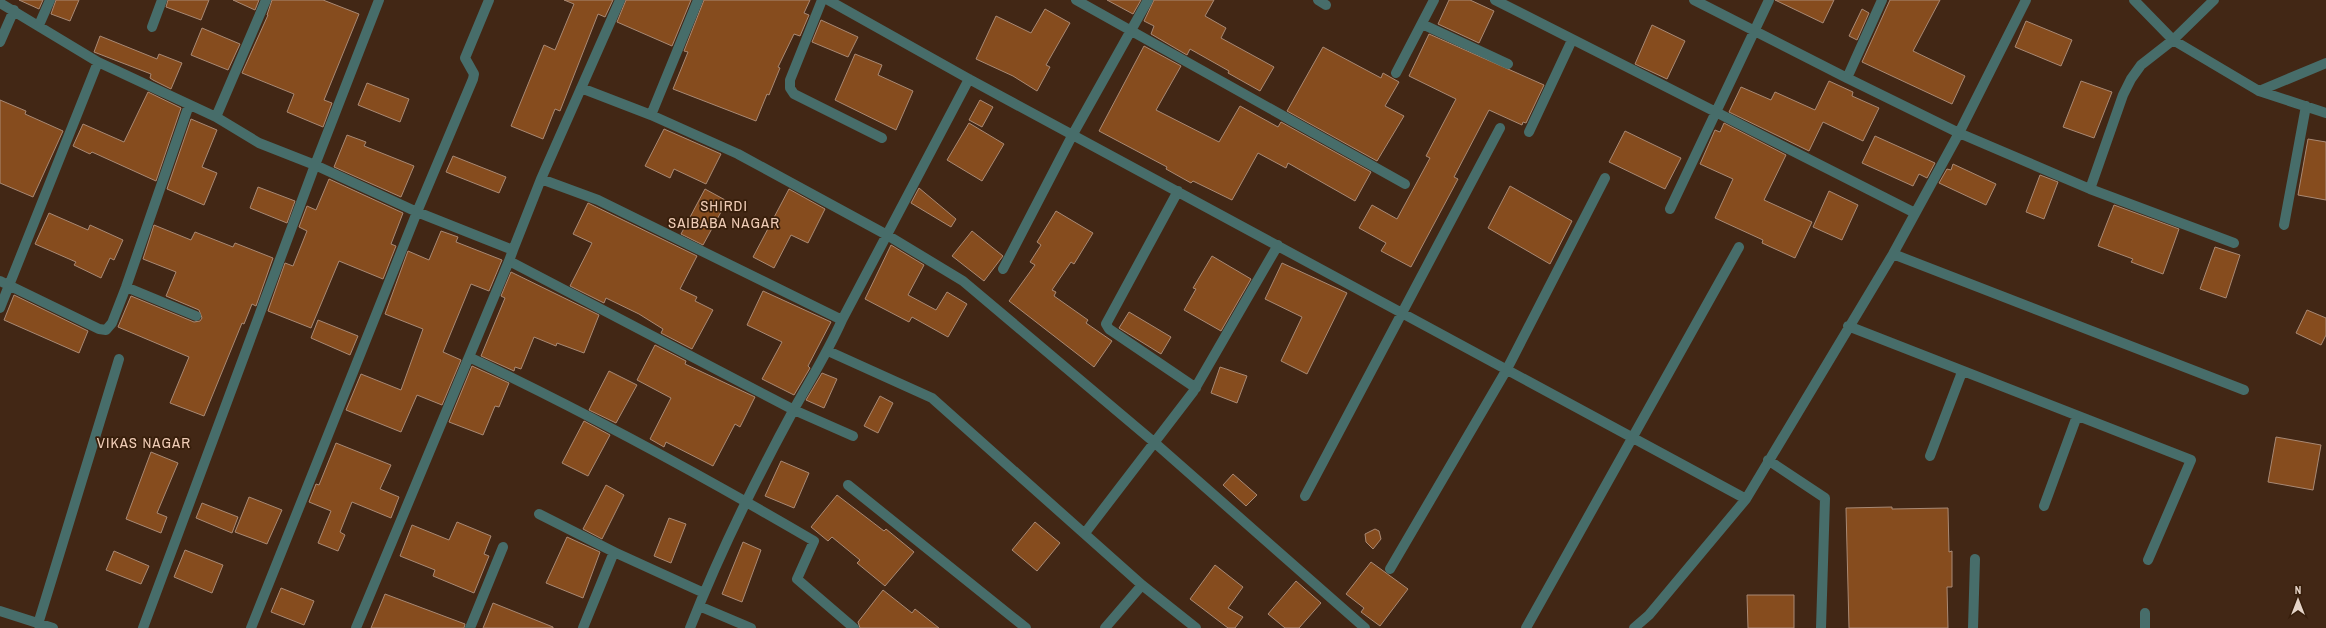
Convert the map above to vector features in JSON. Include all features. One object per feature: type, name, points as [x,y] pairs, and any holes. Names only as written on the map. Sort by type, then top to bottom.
[{"type":"street","points":[[39,25],[50,0]]},
{"type":"street","points":[[152,27],[162,0]]},
{"type":"street","points":[[216,117],[266,0]]},
{"type":"street","points":[[143,628],[315,165],[379,0]]},
{"type":"street","points":[[251,628],[417,212],[473,79],[474,74],[465,58],[489,0]]},
{"type":"street","points":[[356,628],[509,261],[541,179],[620,0]]},
{"type":"street","points":[[650,115],[698,0]]},
{"type":"street","points":[[822,0],[790,80],[790,88],[794,94],[882,138]]},
{"type":"street","points":[[828,0],[969,79],[1746,499]]},
{"type":"street","points":[[1076,0],[1405,184]]},
{"type":"street","points":[[1003,269],[1073,134],[1148,0]]},
{"type":"street","points":[[1396,73],[1434,0]]},
{"type":"street","points":[[1496,0],[1715,113],[1915,213]]},
{"type":"street","points":[[1694,0],[1754,32],[1959,133],[2090,190],[2234,243]]},
{"type":"street","points":[[1670,209],[1769,0]]},
{"type":"street","points":[[1847,78],[1882,0]]},
{"type":"street","points":[[1634,628],[1649,615],[1746,499],[1848,326],[1893,254],[1959,133],[2026,0]]},
{"type":"street","points":[[2134,0],[2173,40],[2259,91],[2326,113]]},
{"type":"street","points":[[2090,190],[2123,94],[2131,79],[2141,65],[2173,40],[2214,0]]},
{"type":"street","points":[[0,3],[39,25],[98,62],[216,117],[259,143],[315,165],[417,212],[513,250]]},
{"type":"street","points":[[0,42],[14,10]]},
{"type":"street","points":[[1422,24],[1508,64]]},
{"type":"street","points":[[1529,132],[1572,40]]},
{"type":"street","points":[[0,308],[4,283],[98,62]]},
{"type":"street","points":[[2259,91],[2326,63]]},
{"type":"street","points":[[690,628],[698,606],[746,501],[794,410],[828,351],[842,320],[969,79]]},
{"type":"street","points":[[581,88],[650,115],[738,154],[887,235],[963,281],[1155,443],[1365,628]]},
{"type":"street","points":[[4,283],[99,330],[106,330],[112,324],[126,287],[190,105]]},
{"type":"street","points":[[2284,225],[2306,106]]},
{"type":"street","points":[[1305,496],[1500,128]]},
{"type":"street","points":[[1390,569],[1507,369],[1605,178]]},
{"type":"street","points":[[541,179],[598,200],[842,320]]},
{"type":"street","points":[[1178,191],[1106,324],[1109,330],[1196,388]]},
{"type":"street","points":[[1085,533],[1196,388],[1278,245]]},
{"type":"street","points":[[1526,628],[1739,247]]},
{"type":"street","points":[[1893,254],[2244,390]]},
{"type":"street","points":[[509,261],[794,410],[853,436]]},
{"type":"street","points":[[126,287],[196,316]]},
{"type":"street","points":[[1848,326],[1962,372],[2191,460],[2148,560]]},
{"type":"street","points":[[828,351],[932,398],[1142,585],[1196,628]]},
{"type":"street","points":[[469,357],[553,397],[746,501],[814,541],[797,579],[854,628]]},
{"type":"street","points":[[38,624],[119,359]]},
{"type":"street","points":[[1930,456],[1962,372]]},
{"type":"street","points":[[2044,506],[2077,416]]},
{"type":"street","points":[[1768,460],[1825,498],[1821,628]]},
{"type":"street","points":[[848,485],[1026,628]]},
{"type":"street","points":[[539,514],[614,552],[704,593]]},
{"type":"street","points":[[470,628],[503,546]]},
{"type":"street","points":[[583,628],[614,552]]},
{"type":"street","points":[[1973,628],[1975,559]]},
{"type":"street","points":[[1105,628],[1142,585]]},
{"type":"street","points":[[698,606],[751,628]]},
{"type":"street","points":[[0,611],[53,628]]},
{"type":"street","points":[[2145,613],[2145,628]]},
{"type":"building","points":[[19,0],[43,0],[39,9]]},
{"type":"building","points":[[56,0],[79,0],[70,21],[51,14]]},
{"type":"building","points":[[168,0],[209,0],[201,20],[166,7]]},
{"type":"building","points":[[233,0],[259,0],[255,10]]},
{"type":"building","points":[[272,0],[323,0],[359,14],[324,100],[332,103],[323,127],[287,112],[294,94],[242,73],[268,15]]},
{"type":"building","points":[[564,0],[613,0],[605,17],[598,14],[560,111],[555,109],[543,139],[511,126],[544,45],[555,50],[574,4]]},
{"type":"building","points":[[626,0],[691,0],[672,46],[617,22]]},
{"type":"building","points":[[704,0],[810,0],[804,13],[809,15],[800,36],[794,34],[778,67],[780,68],[769,95],[767,94],[756,121],[673,89],[688,52],[684,51]]},
{"type":"building","points":[[1107,0],[1141,0],[1133,14]]},
{"type":"building","points":[[1154,0],[1214,0],[1205,16],[1226,28],[1221,38],[1274,67],[1260,91],[1228,73],[1229,71],[1190,49],[1187,55],[1151,34],[1154,26],[1144,21]]},
{"type":"building","points":[[1449,0],[1470,0],[1494,11],[1479,43],[1438,24]]},
{"type":"building","points":[[1775,0],[1834,0],[1823,23]]},
{"type":"building","points":[[1890,0],[1940,0],[1913,51],[1965,76],[1952,104],[1862,62]]},
{"type":"building","points":[[1045,9],[1070,23],[1046,65],[1050,67],[1037,91],[1013,76],[976,59],[996,16],[1031,33]]},
{"type":"building","points":[[1862,9],[1869,13],[1857,40],[1849,36]]},
{"type":"building","points":[[821,20],[858,37],[848,57],[812,42]]},
{"type":"building","points":[[2026,21],[2072,40],[2061,66],[2015,47]]},
{"type":"building","points":[[1652,25],[1685,41],[1667,79],[1635,64]]},
{"type":"building","points":[[202,28],[240,44],[228,70],[191,55]]},
{"type":"building","points":[[1429,34],[1544,85],[1526,123],[1523,122],[1522,125],[1489,110],[1454,177],[1458,179],[1411,267],[1381,251],[1386,243],[1359,228],[1372,205],[1397,219],[1430,158],[1426,156],[1456,99],[1409,76]]},
{"type":"building","points":[[100,36],[157,59],[159,54],[182,63],[171,89],[150,78],[151,74],[94,52]]},
{"type":"building","points":[[1144,46],[1181,66],[1156,110],[1219,142],[1240,106],[1278,127],[1281,122],[1371,172],[1355,201],[1288,163],[1286,168],[1258,153],[1232,200],[1193,181],[1191,183],[1166,169],[1167,167],[1099,131]]},
{"type":"building","points":[[1323,47],[1381,78],[1383,73],[1399,82],[1385,106],[1404,116],[1377,161],[1287,111]]},
{"type":"building","points":[[855,54],[882,65],[878,75],[913,91],[896,130],[835,100]]},
{"type":"building","points":[[1829,81],[1853,92],[1852,96],[1879,108],[1863,141],[1823,122],[1809,151],[1729,112],[1741,87],[1771,100],[1775,92],[1815,110]]},
{"type":"building","points":[[2081,81],[2112,92],[2094,138],[2063,127]]},
{"type":"building","points":[[367,83],[409,99],[400,122],[358,105]]},
{"type":"building","points":[[148,92],[181,108],[156,181],[92,152],[90,154],[73,146],[83,124],[124,142]]},
{"type":"building","points":[[0,100],[26,111],[25,114],[63,131],[33,197],[0,183]]},
{"type":"building","points":[[980,100],[993,107],[982,127],[969,120]]},
{"type":"building","points":[[191,119],[217,130],[202,167],[217,173],[204,205],[167,189]]},
{"type":"building","points":[[969,123],[1004,144],[982,181],[947,160]]},
{"type":"building","points":[[1724,123],[1786,155],[1764,200],[1812,222],[1795,258],[1762,243],[1763,240],[1715,218],[1733,179],[1700,164],[1715,130],[1720,132]]},
{"type":"building","points":[[664,129],[721,154],[706,184],[674,169],[670,178],[645,166]]},
{"type":"building","points":[[1625,131],[1681,158],[1665,189],[1609,162]]},
{"type":"building","points":[[347,135],[366,142],[364,146],[414,166],[401,197],[334,167]]},
{"type":"building","points":[[1875,136],[1935,163],[1927,178],[1919,174],[1913,186],[1862,163]]},
{"type":"building","points":[[2308,139],[2326,142],[2326,200],[2298,195]]},
{"type":"building","points":[[453,156],[506,177],[499,193],[446,172]]},
{"type":"building","points":[[1953,164],[1996,184],[1986,205],[1939,183],[1947,169],[1951,170]]},
{"type":"building","points":[[2040,175],[2058,182],[2044,219],[2026,212]]},
{"type":"building","points":[[329,179],[403,213],[391,244],[396,246],[383,279],[339,261],[311,328],[268,311],[285,263],[293,266],[307,231],[299,227],[307,206],[316,210]]},
{"type":"building","points":[[1510,186],[1572,221],[1550,264],[1488,228]]},
{"type":"building","points":[[258,187],[295,201],[287,223],[250,208]]},
{"type":"building","points":[[919,188],[956,219],[951,227],[911,203]]},
{"type":"building","points":[[705,189],[727,201],[703,245],[681,234]]},
{"type":"building","points":[[789,189],[825,209],[808,243],[791,235],[774,268],[753,257]]},
{"type":"building","points":[[1829,191],[1858,205],[1842,240],[1813,227]]},
{"type":"building","points":[[588,203],[697,256],[680,289],[697,297],[695,301],[713,310],[692,349],[661,333],[663,329],[639,314],[606,298],[604,303],[570,286],[592,243],[573,234]]},
{"type":"building","points":[[2114,205],[2179,229],[2163,274],[2131,262],[2133,259],[2098,246]]},
{"type":"building","points":[[1056,211],[1093,233],[1074,264],[1071,262],[1052,290],[1056,292],[1054,296],[1088,320],[1086,323],[1112,341],[1094,367],[1009,301],[1035,265],[1030,262],[1041,245],[1037,242]]},
{"type":"building","points":[[49,213],[88,230],[90,225],[123,240],[114,260],[110,258],[101,278],[74,265],[76,262],[35,244]]},
{"type":"building","points":[[154,225],[191,240],[195,232],[233,247],[235,243],[273,258],[256,306],[252,304],[244,324],[242,323],[204,416],[170,403],[189,357],[118,327],[131,296],[194,322],[200,321],[202,318],[199,310],[166,296],[176,272],[143,259]]},
{"type":"building","points":[[441,231],[458,237],[456,242],[502,260],[489,291],[471,284],[443,352],[461,360],[442,405],[417,395],[401,432],[346,410],[361,374],[401,390],[423,329],[385,314],[408,251],[429,260]]},
{"type":"building","points":[[972,231],[1003,256],[984,281],[952,256]]},
{"type":"building","points":[[891,245],[924,265],[908,295],[936,310],[947,292],[967,304],[948,337],[912,317],[909,322],[865,299]]},
{"type":"building","points":[[2215,247],[2240,255],[2226,298],[2200,289]]},
{"type":"building","points":[[1212,256],[1251,279],[1221,331],[1184,310],[1196,289],[1193,288]]},
{"type":"building","points":[[1282,263],[1347,293],[1307,374],[1281,361],[1302,317],[1265,299]]},
{"type":"building","points":[[511,272],[599,315],[584,353],[557,343],[556,346],[534,337],[521,369],[515,367],[514,371],[481,356],[505,298],[501,296]]},
{"type":"building","points":[[763,291],[831,322],[808,366],[810,368],[794,395],[762,379],[782,342],[747,325]]},
{"type":"building","points":[[14,295],[88,331],[79,353],[4,320]]},
{"type":"building","points":[[2307,310],[2326,318],[2326,335],[2321,345],[2296,333]]},
{"type":"building","points":[[1129,312],[1171,337],[1161,354],[1119,328]]},
{"type":"building","points":[[318,320],[358,336],[350,355],[311,338]]},
{"type":"building","points":[[655,345],[686,361],[685,364],[755,397],[740,427],[735,424],[713,466],[666,442],[664,447],[650,439],[671,398],[637,380]]},
{"type":"building","points":[[472,366],[509,383],[499,407],[495,406],[483,435],[449,422]]},
{"type":"building","points":[[1220,367],[1247,376],[1237,403],[1211,393]]},
{"type":"building","points":[[609,371],[637,385],[616,423],[589,410]]},
{"type":"building","points":[[822,373],[837,379],[824,408],[806,400]]},
{"type":"building","points":[[880,396],[893,403],[878,433],[864,426]]},
{"type":"building","points":[[584,421],[610,435],[588,476],[562,463]]},
{"type":"building","points":[[2276,437],[2321,445],[2313,490],[2268,482]]},
{"type":"building","points":[[336,443],[391,465],[380,489],[399,497],[391,518],[352,502],[340,532],[345,535],[338,551],[318,543],[331,511],[309,502],[316,484],[319,485]]},
{"type":"building","points":[[151,452],[178,463],[157,513],[167,517],[161,533],[126,519]]},
{"type":"building","points":[[781,461],[809,473],[794,508],[765,496]]},
{"type":"building","points":[[1233,474],[1257,495],[1246,506],[1223,485]]},
{"type":"building","points":[[606,485],[624,495],[602,539],[583,529]]},
{"type":"building","points":[[837,495],[884,531],[886,529],[914,552],[885,586],[857,563],[860,560],[832,537],[828,541],[811,527]]},
{"type":"building","points":[[249,497],[282,510],[267,544],[235,532]]},
{"type":"building","points":[[202,503],[238,517],[232,533],[196,518]]},
{"type":"building","points":[[1892,507],[1892,509],[1948,508],[1949,552],[1952,551],[1952,587],[1947,587],[1948,628],[1849,628],[1846,508]]},
{"type":"building","points":[[669,518],[686,524],[671,563],[654,556]]},
{"type":"building","points":[[457,522],[491,536],[484,554],[489,556],[474,593],[433,576],[435,570],[400,556],[412,525],[449,540]]},
{"type":"building","points":[[1035,522],[1060,543],[1037,571],[1012,550]]},
{"type":"building","points":[[1375,529],[1379,531],[1381,539],[1373,549],[1366,542],[1365,534]]},
{"type":"building","points":[[567,537],[600,552],[583,598],[546,583]]},
{"type":"building","points":[[743,542],[761,550],[742,602],[722,594]]},
{"type":"building","points":[[185,550],[223,565],[212,593],[174,577]]},
{"type":"building","points":[[114,551],[149,566],[141,584],[106,570]]},
{"type":"building","points":[[1371,562],[1408,589],[1380,626],[1361,612],[1364,608],[1346,594]]},
{"type":"building","points":[[1215,565],[1243,587],[1228,608],[1243,617],[1235,628],[1228,628],[1190,599]]},
{"type":"building","points":[[1296,581],[1321,603],[1299,628],[1285,628],[1268,614]]},
{"type":"building","points":[[281,588],[314,601],[304,625],[271,612]]},
{"type":"building","points":[[883,590],[912,613],[915,609],[939,628],[860,628],[858,622]]},
{"type":"building","points":[[385,594],[465,624],[464,628],[371,628]]},
{"type":"building","points":[[1747,595],[1794,595],[1794,628],[1748,628]]},
{"type":"building","points":[[493,603],[553,627],[553,628],[483,628]]},
{"type":"district","name":"SHIRDI SAIBABA NAGAR","points":[[724,214]]},
{"type":"district","name":"VIKAS NAGAR","points":[[144,442]]}]
